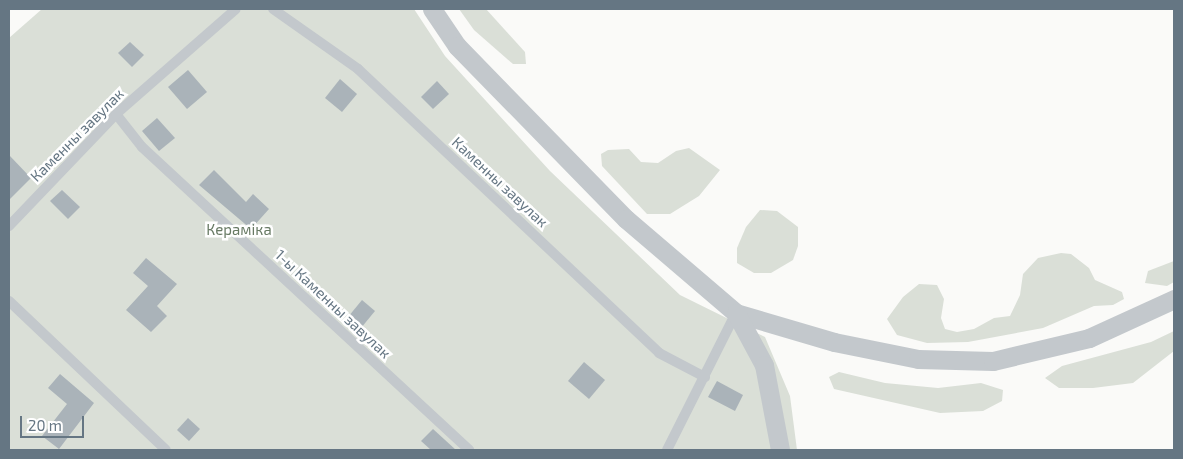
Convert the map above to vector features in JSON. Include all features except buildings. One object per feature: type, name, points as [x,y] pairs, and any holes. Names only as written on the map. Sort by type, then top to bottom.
[{"type":"street","points":[[432,9],[457,46],[626,219],[736,314],[764,365],[780,450]]},
{"type":"street","points":[[736,314],[834,342],[918,360],[993,360],[1088,338],[1174,299]]},
{"type":"lane","name":"Каменны завулак","points":[[9,226],[116,114],[236,9]]},
{"type":"lane","name":"Каменны завулак","points":[[273,9],[358,69],[659,353],[705,377]]},
{"type":"lane","name":"1-ы Каменны завулак","points":[[116,114],[142,148],[469,450]]},
{"type":"lane","points":[[9,301],[166,450]]},
{"type":"lane","points":[[667,450],[736,314]]},
{"type":"green space","name":"Кераміка","points":[[42,9],[414,9],[445,56],[550,171],[680,295],[765,337],[790,396],[797,450],[9,450],[9,38]]},
{"type":"green space","points":[[459,9],[486,9],[525,52],[526,64],[513,64],[474,30]]},
{"type":"green space","points":[[689,148],[720,170],[699,196],[670,214],[647,214],[602,166],[601,154],[608,150],[629,149],[641,162],[658,163],[676,151]]},
{"type":"green space","points":[[760,210],[777,211],[798,227],[798,246],[793,260],[771,273],[754,273],[737,263],[737,248],[746,227]]},
{"type":"green space","points":[[1061,253],[1071,254],[1089,268],[1095,280],[1122,292],[1124,299],[1113,305],[1094,306],[1043,328],[968,342],[927,343],[897,335],[887,319],[903,297],[919,284],[937,285],[944,299],[941,318],[945,329],[957,332],[974,329],[994,318],[1010,316],[1020,295],[1023,274],[1038,258]]},
{"type":"green space","points":[[1174,261],[1174,282],[1167,286],[1145,283],[1148,271]]},
{"type":"green space","points":[[1174,331],[1174,351],[1133,383],[1093,388],[1059,388],[1045,378],[1062,366],[1151,342]]},
{"type":"green space","points":[[839,372],[885,383],[938,388],[981,383],[1003,390],[1002,401],[983,411],[940,413],[834,389],[829,377]]}]
